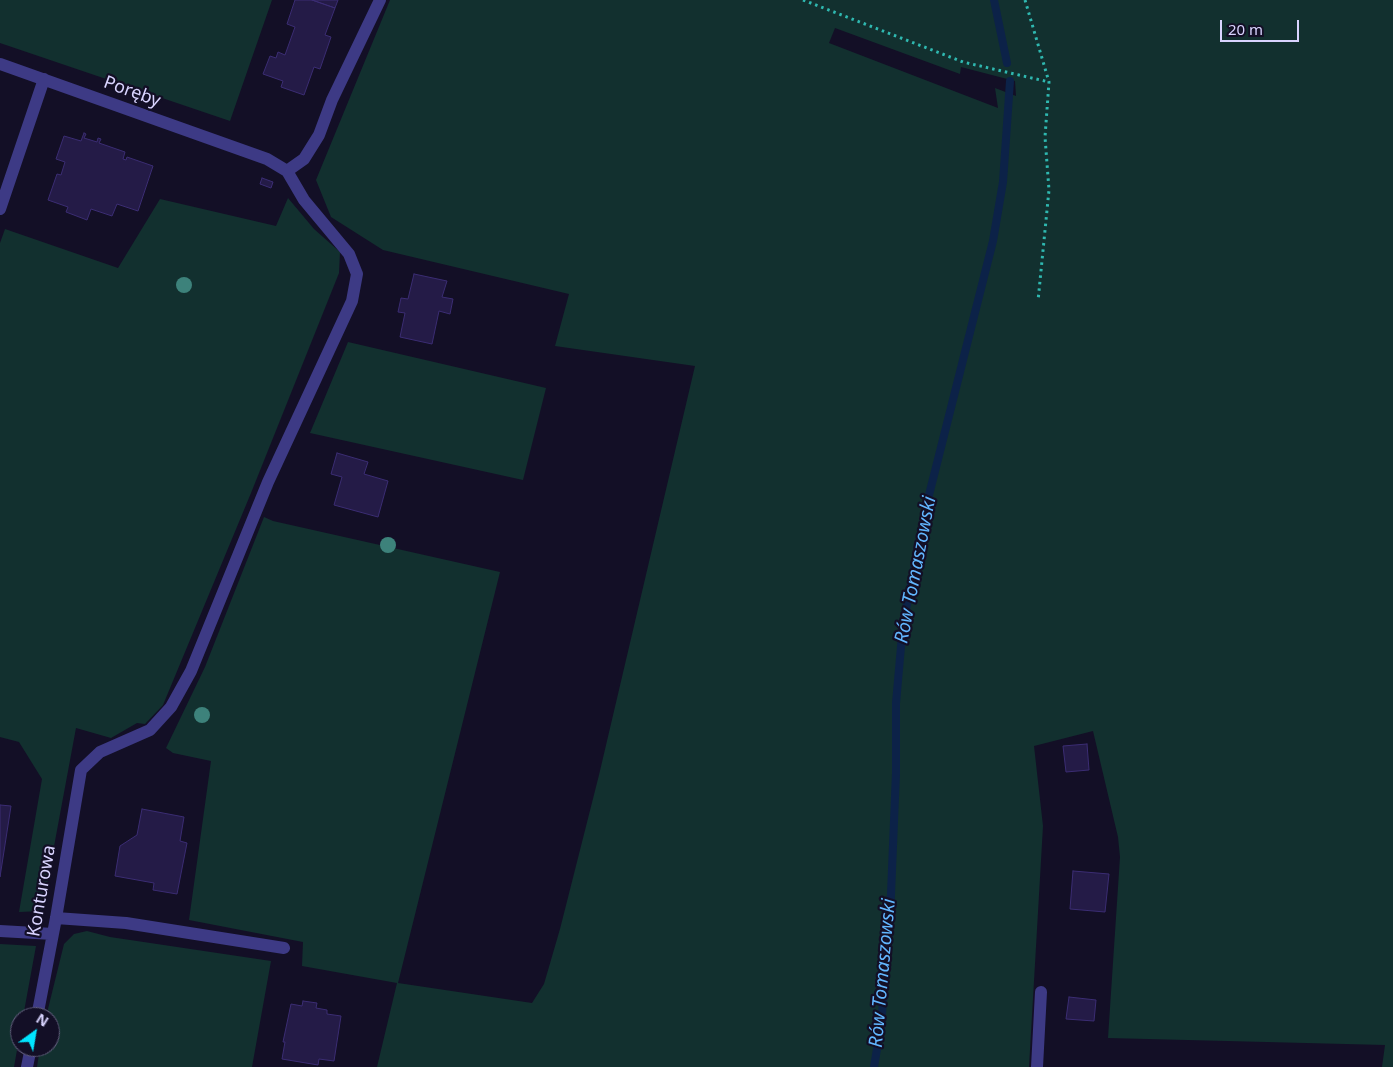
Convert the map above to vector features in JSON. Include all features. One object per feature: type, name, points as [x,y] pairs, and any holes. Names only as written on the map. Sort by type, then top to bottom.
[{"type":"street","points":[[287,172],[304,159],[319,135],[332,100],[380,0]]},
{"type":"street","name":"Poręby","points":[[0,64],[267,159],[287,172]]},
{"type":"street","points":[[0,209],[44,79]]},
{"type":"street","name":"Konturowa","points":[[39,1007],[81,770],[100,752],[150,730],[170,707],[191,671],[268,482],[352,301],[357,274],[349,254],[304,200],[287,172]]},
{"type":"street","points":[[56,918],[126,924],[284,948]]},
{"type":"street","points":[[0,931],[53,934]]},
{"type":"street","points":[[1037,1067],[1041,992]]},
{"type":"path","points":[[803,0],[963,62],[1049,82]]},
{"type":"path","points":[[1025,0],[1049,82],[1046,137],[1049,190],[1038,301]]},
{"type":"green space","points":[[0,0],[272,0],[230,121],[0,43]]},
{"type":"green space","points":[[390,0],[1393,0],[1393,1067],[1382,1067],[1385,1045],[1108,1038],[1120,857],[1118,837],[1093,731],[1034,746],[1043,826],[1029,1067],[377,1067],[397,983],[302,966],[303,942],[189,920],[211,761],[173,753],[166,748],[205,667],[264,517],[273,521],[500,572],[398,983],[532,1003],[544,984],[560,929],[599,775],[695,366],[555,346],[569,294],[383,250],[331,217],[316,180]],"holes":[[[835,28],[960,74],[961,67],[1015,81],[1016,96],[995,88],[998,108],[829,43]]]},
{"type":"green space","points":[[288,198],[314,229],[340,252],[339,273],[251,493],[163,705],[145,724],[137,723],[111,738],[76,728],[42,911],[19,912],[42,779],[19,742],[0,737],[0,243],[5,229],[118,268],[160,199],[276,226]]},
{"type":"green space","points":[[348,342],[546,388],[523,480],[310,433]]},
{"type":"green space","points":[[87,931],[110,937],[271,961],[252,1067],[37,1067],[38,1057],[60,1057],[60,1007],[48,1007],[64,944],[74,934]]},
{"type":"green space","points":[[0,944],[36,946],[25,1007],[10,1007],[10,1057],[16,1057],[14,1067],[0,1067]]},
{"type":"building","points":[[295,0],[312,0],[335,8],[325,35],[331,37],[320,69],[314,67],[304,95],[281,87],[283,81],[263,74],[270,56],[276,58],[278,52],[285,55],[295,27],[287,24]]},
{"type":"building","points":[[312,0],[338,0],[335,8]]},
{"type":"building","points":[[84,133],[86,134],[84,138],[97,142],[98,138],[101,139],[99,143],[125,152],[123,159],[126,160],[127,157],[153,166],[138,211],[117,204],[112,216],[91,209],[87,220],[66,212],[68,207],[48,200],[57,174],[61,175],[65,162],[56,159],[64,136],[81,141]]},
{"type":"building","points":[[262,178],[273,182],[271,188],[260,184]]},
{"type":"building","points":[[414,274],[447,281],[442,297],[453,299],[450,314],[439,311],[432,344],[400,337],[405,313],[398,312],[401,298],[408,299]]},
{"type":"building","points":[[337,453],[368,462],[364,474],[388,481],[378,517],[334,505],[342,477],[331,474]]},
{"type":"building","points":[[1087,744],[1089,770],[1066,772],[1063,746]]},
{"type":"building","points":[[0,805],[11,806],[0,877]]},
{"type":"building","points":[[142,809],[184,817],[180,841],[187,843],[177,894],[153,890],[154,883],[115,876],[120,846],[137,835]]},
{"type":"building","points":[[1073,871],[1109,874],[1105,912],[1070,909]]},
{"type":"building","points":[[1069,997],[1096,1000],[1094,1021],[1066,1019]]},
{"type":"building","points":[[303,1001],[317,1003],[316,1008],[327,1010],[327,1014],[341,1016],[334,1061],[319,1059],[318,1065],[282,1059],[285,1042],[283,1042],[291,1004],[302,1006]]},
{"type":"waterway","name":"Rów Tomaszowski","points":[[994,0],[1007,63]]},
{"type":"waterway","name":"Rów Tomaszowski","points":[[874,1067],[881,1025],[890,918],[896,773],[896,703],[903,624],[929,495],[993,241],[1003,182],[1010,81]]}]
